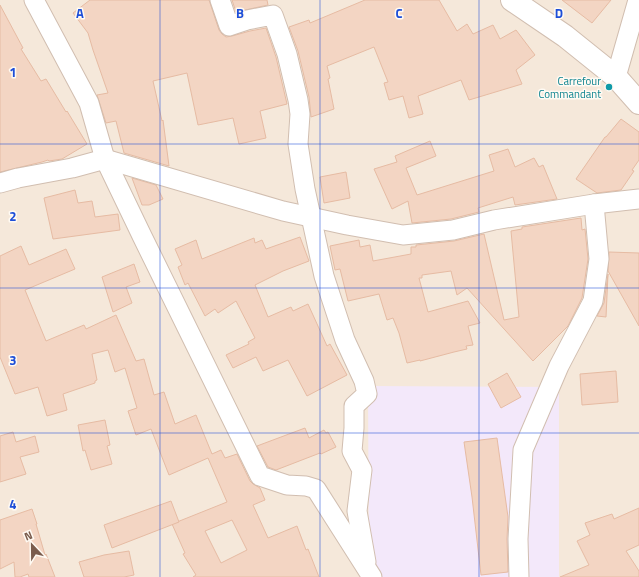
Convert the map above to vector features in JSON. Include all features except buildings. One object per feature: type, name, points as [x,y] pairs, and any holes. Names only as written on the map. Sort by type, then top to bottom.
[{"type":"street","points":[[34,0],[89,103],[105,159],[260,476],[287,485],[306,486],[316,489],[370,574]]},
{"type":"street","points":[[220,0],[229,26],[247,20],[273,15],[287,54],[300,114],[298,144],[305,189],[324,276],[345,340],[364,381],[367,394],[354,406],[352,452],[362,470],[357,511],[370,574]]},
{"type":"street","points":[[512,0],[565,36],[616,77],[639,103]]},
{"type":"street","points":[[616,77],[638,0]]},
{"type":"street","points":[[0,183],[72,168],[105,159],[283,211],[403,235],[453,230],[494,220],[594,204],[639,199]]},
{"type":"street","points":[[520,577],[518,539],[523,450],[559,366],[593,301],[599,259],[594,204]]},
{"type":"shaded area","points":[[0,0],[639,0],[639,577],[0,577]]},
{"type":"shaded area","points":[[368,386],[559,387],[559,577],[369,577]]},
{"type":"place","name":"Carrefour Commandant","points":[[609,87]]}]
